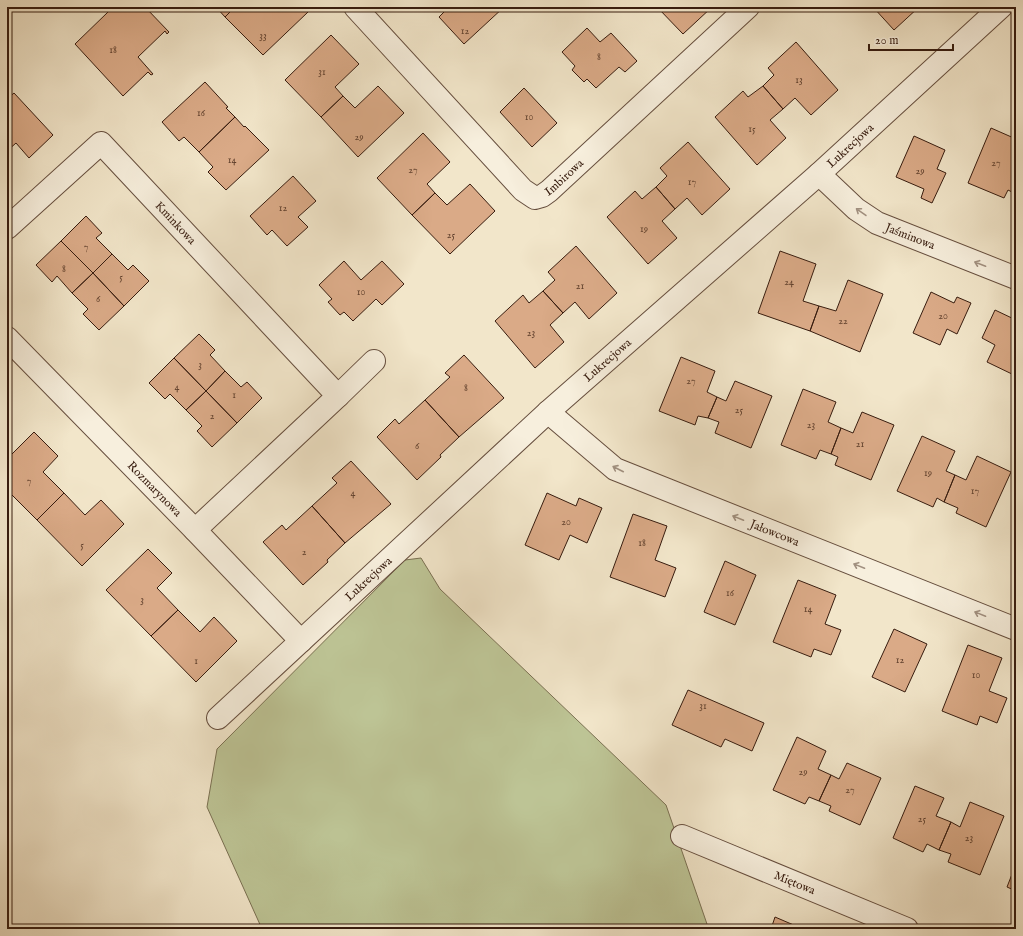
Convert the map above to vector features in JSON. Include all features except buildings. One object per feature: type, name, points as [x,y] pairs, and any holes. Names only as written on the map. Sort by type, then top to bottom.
[{"type":"street","name":"Imbirowa","points":[[355,7],[523,190],[535,198],[549,191],[748,7]]},
{"type":"street","name":"Lukrecjowa","points":[[218,718],[548,412],[818,174],[1001,7]]},
{"type":"street","name":"Kminkowa","points":[[7,228],[101,143],[338,396]]},
{"type":"street","name":"Jaśminowa","points":[[818,174],[856,209],[877,223],[1016,278]]},
{"type":"street","name":"Rozmarynowa","points":[[7,338],[195,530],[301,641]]},
{"type":"street","points":[[195,530],[374,362]]},
{"type":"street","name":"Jałowcowa","points":[[548,412],[615,469],[1016,629]]},
{"type":"street","name":"Miętowa","points":[[682,836],[907,929]]},
{"type":"green space","points":[[421,558],[440,589],[666,805],[708,927],[706,929],[262,929],[207,807],[217,749],[405,560]]}]
